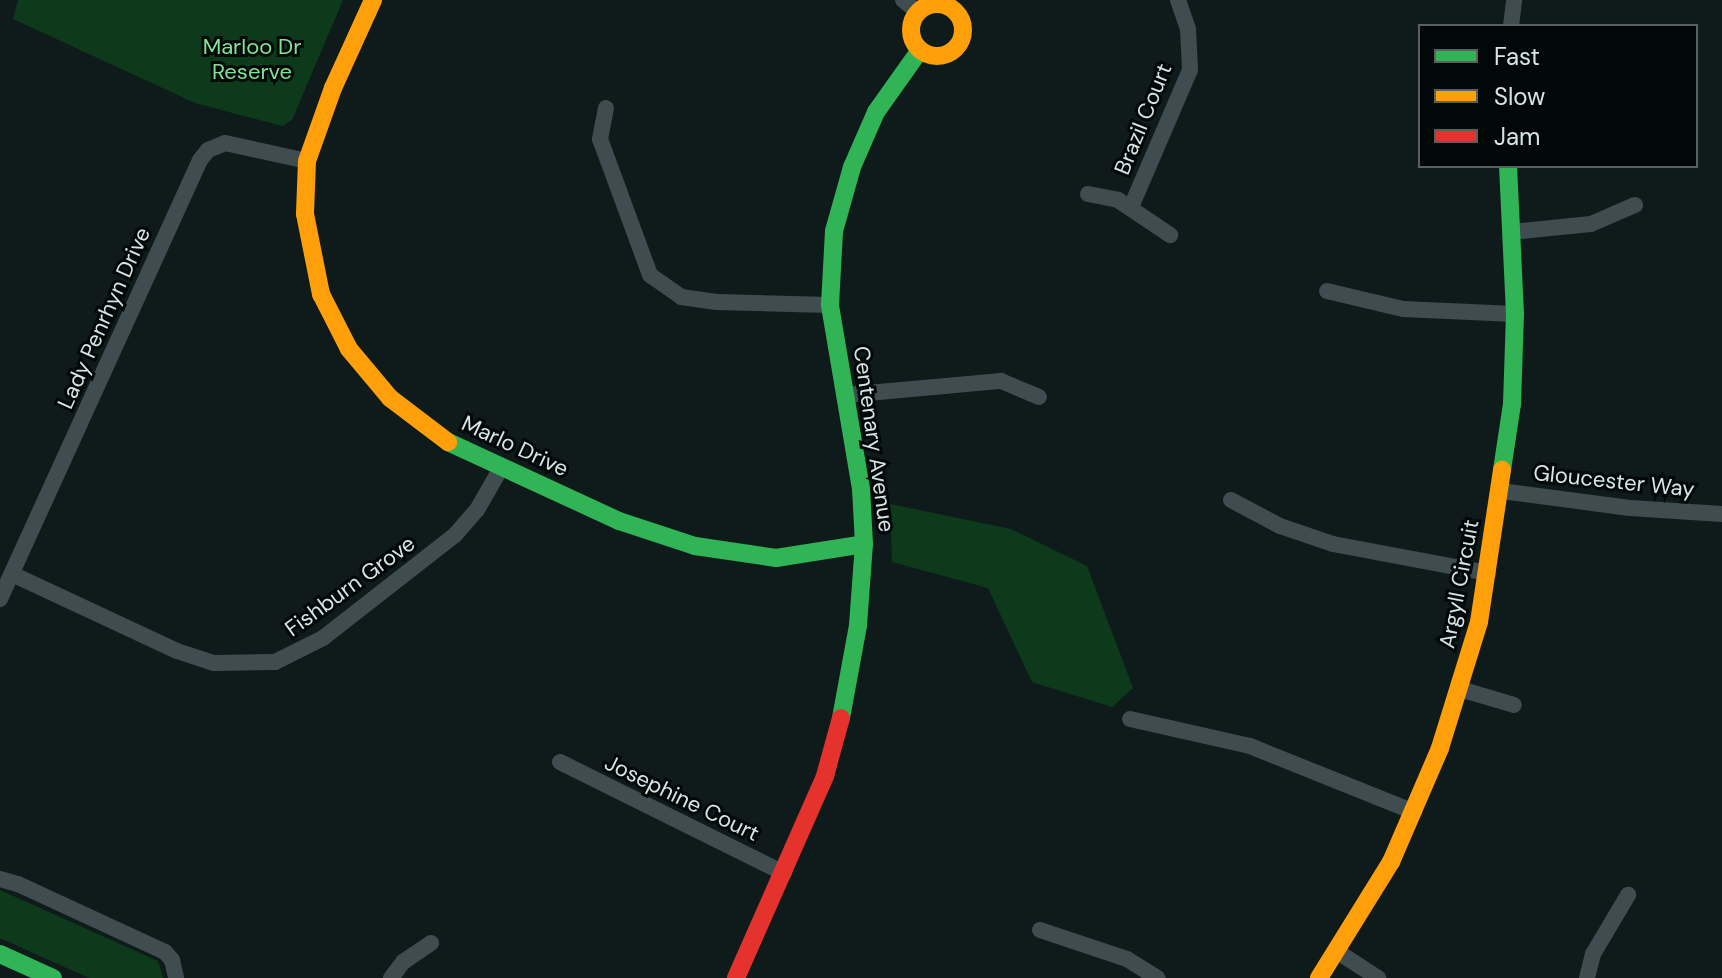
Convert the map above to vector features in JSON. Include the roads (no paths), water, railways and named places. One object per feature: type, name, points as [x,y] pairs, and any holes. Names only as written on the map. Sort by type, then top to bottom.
[{"type":"street","name":"Marlo Drive","points":[[373,0],[333,88],[307,161],[305,214],[321,294],[349,349],[390,398],[452,445],[619,521],[695,546],[776,558],[864,544]]},
{"type":"street","points":[[955,9],[963,25],[963,35],[955,50],[938,56],[920,50],[911,34],[911,6],[934,3],[955,9],[973,0]]},
{"type":"street","name":"Brazil Court","points":[[1131,207],[1190,70],[1188,29],[1178,0]]},
{"type":"street","points":[[1511,24],[1514,0]]},
{"type":"street","name":"Centenary Avenue","points":[[736,978],[825,776],[844,706],[858,625],[864,544],[861,489],[830,305],[834,231],[852,167],[876,112],[920,50]]},
{"type":"street","points":[[606,108],[600,139],[650,275],[681,297],[717,302],[830,305]]},
{"type":"street","name":"Lady Penrhyn Drive","points":[[0,599],[200,160],[216,144],[225,143],[307,161]]},
{"type":"street","name":"Argyll Circuit","points":[[1319,978],[1338,952],[1391,862],[1414,812],[1460,689],[1488,573],[1512,404],[1515,314],[1508,168]]},
{"type":"street","name":"Brazil Court","points":[[1088,194],[1118,200],[1170,235]]},
{"type":"street","points":[[1511,232],[1591,224],[1635,205]]},
{"type":"street","points":[[1327,291],[1403,309],[1515,314]]},
{"type":"street","points":[[846,395],[1001,381],[1039,397]]},
{"type":"street","name":"Fishburn Grove","points":[[12,574],[189,655],[214,663],[275,662],[323,638],[455,535],[477,510],[501,468]]},
{"type":"street","name":"Gloucester Way","points":[[1501,491],[1630,508],[1722,514]]},
{"type":"street","points":[[1231,500],[1280,526],[1333,544],[1488,573]]},
{"type":"street","points":[[1460,689],[1514,705]]},
{"type":"street","points":[[1130,719],[1250,746],[1414,812]]},
{"type":"street","name":"Josephine Court","points":[[560,762],[784,873]]},
{"type":"street","points":[[0,879],[18,884],[165,952],[172,960],[176,978]]},
{"type":"street","points":[[1587,978],[1593,954],[1628,895]]},
{"type":"street","points":[[1040,930],[1127,959],[1157,978]]},
{"type":"street","points":[[391,978],[403,962],[431,943]]},
{"type":"street","points":[[1338,952],[1378,978]]},
{"type":"street","points":[[0,954],[53,978]]},
{"type":"park label","name":"Marloo Dr Reserve","points":[[252,58]]}]
